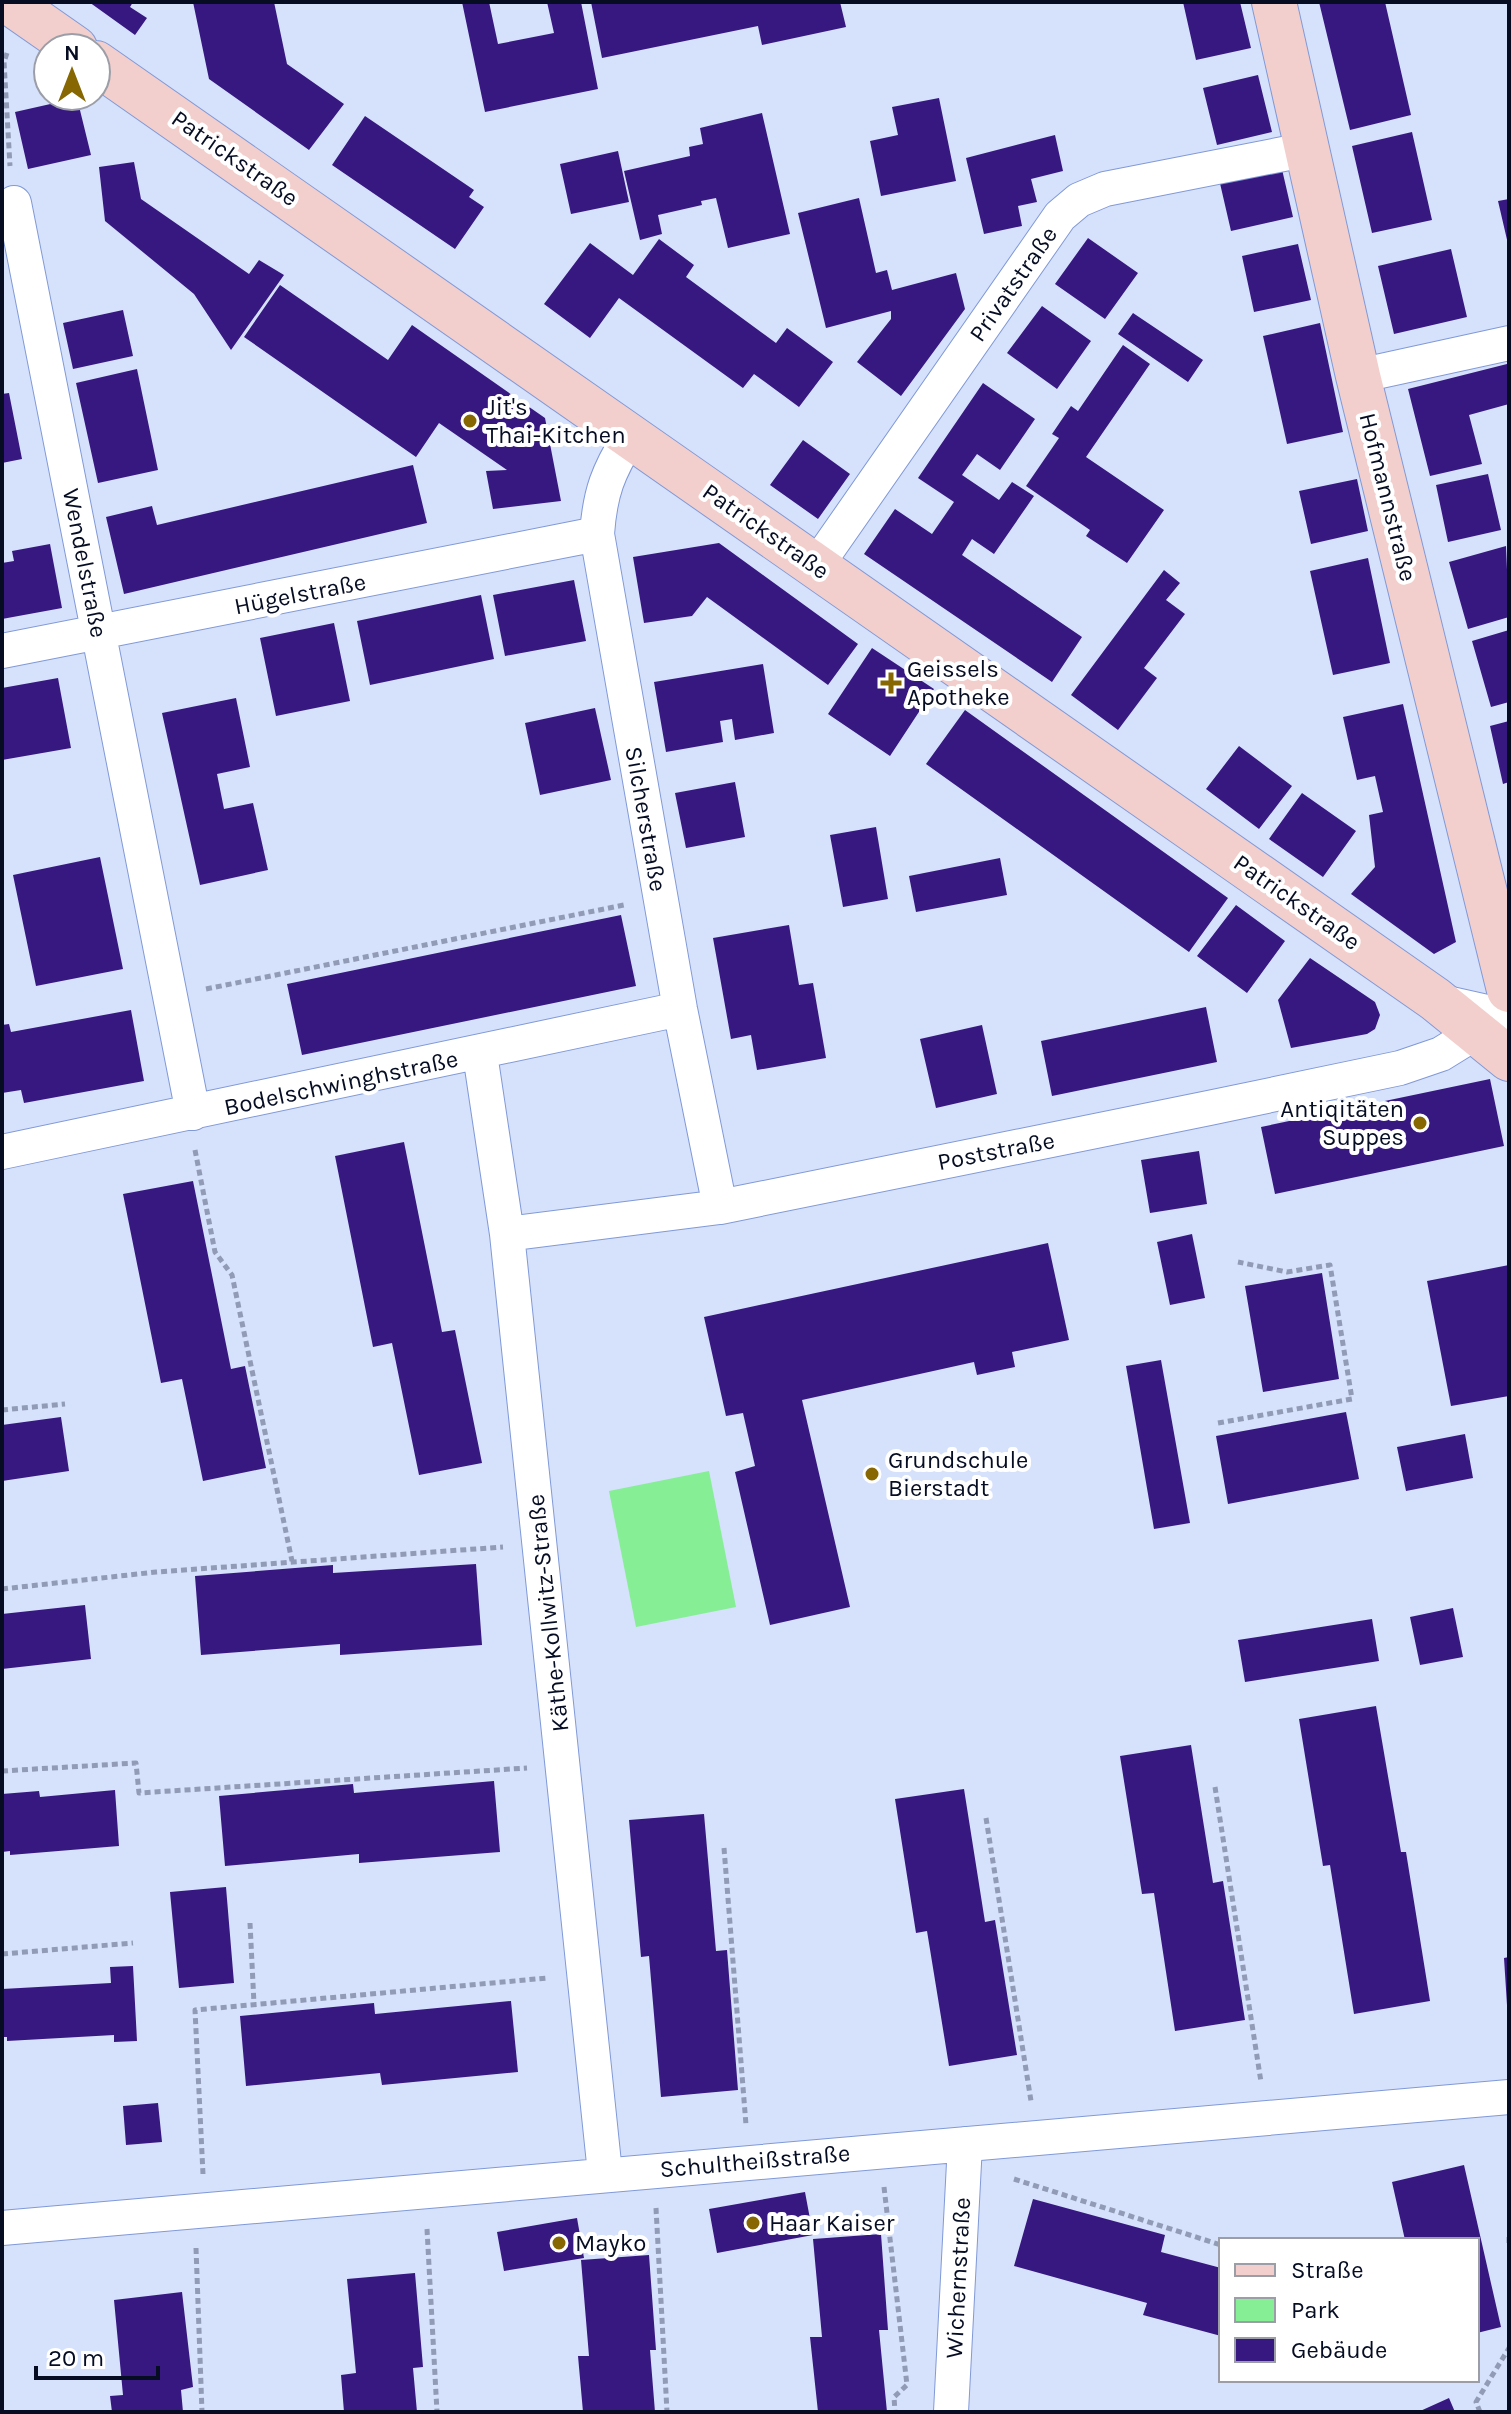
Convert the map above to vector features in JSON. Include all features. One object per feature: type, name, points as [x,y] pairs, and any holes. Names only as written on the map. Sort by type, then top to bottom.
[{"type":"main road","name":"Hofmannstraße","points":[[1274,2],[1358,376],[1509,990]]},
{"type":"main road","points":[[16,7],[52,32]]},
{"type":"main road","name":"Patrickstraße","points":[[112,74],[1435,999],[1492,1025],[1509,1059]]},
{"type":"street","name":"Privatstraße","points":[[816,566],[1060,216],[1069,208],[1105,189],[1309,149]]},
{"type":"street","name":"Wendelstraße","points":[[14,203],[170,997],[190,1114]]},
{"type":"street","points":[[1358,376],[1509,343]]},
{"type":"street","name":"Silcherstraße","points":[[630,436],[610,469],[600,497],[597,534],[680,1009],[720,1207]]},
{"type":"street","name":"Hügelstraße","points":[[2,651],[597,534]]},
{"type":"street","name":"Bodelschwinghstraße","points":[[2,1152],[480,1054],[680,1009]]},
{"type":"street","name":"Poststraße","points":[[507,1234],[720,1207],[1400,1068],[1441,1054],[1492,1025]]},
{"type":"street","name":"Käthe-Kollwitz-Straße","points":[[480,1054],[507,1234],[587,1974],[605,2173]]},
{"type":"street","name":"Schultheißstraße","points":[[2,2228],[879,2150],[964,2154],[1036,2137],[1509,2097]]},
{"type":"street","name":"Wichernstraße","points":[[951,2412],[964,2154]]},
{"type":"path","points":[[14,203],[5,127],[4,62],[16,7]]},
{"type":"path","points":[[170,997],[660,898]]},
{"type":"path","points":[[190,1114],[215,1252],[232,1275],[292,1561]]},
{"type":"path","points":[[1218,1423],[1352,1399],[1330,1265],[1287,1272],[1238,1262]]},
{"type":"path","points":[[2,1410],[65,1404]]},
{"type":"path","points":[[2,1589],[156,1572],[540,1545]]},
{"type":"path","points":[[2,1771],[136,1763],[139,1793],[564,1765]]},
{"type":"path","points":[[1215,1787],[1267,2119]]},
{"type":"path","points":[[986,1818],[1036,2137]]},
{"type":"path","points":[[724,1848],[749,2162]]},
{"type":"path","points":[[250,1923],[254,2004]]},
{"type":"path","points":[[2,1954],[133,1943]]},
{"type":"path","points":[[202,2412],[195,2010],[587,1974]]},
{"type":"path","points":[[879,2150],[907,2385],[894,2397],[895,2412]]},
{"type":"path","points":[[964,2154],[1219,2244]]},
{"type":"path","points":[[654,2171],[667,2412]]},
{"type":"path","points":[[424,2190],[437,2412]]},
{"type":"path","points":[[1480,2412],[1476,2402],[1509,2348]]},
{"type":"green space","points":[[709,1471],[736,1607],[636,1627],[609,1491]]},
{"type":"building","points":[[89,2],[133,2],[130,7],[147,18],[135,35]]},
{"type":"building","points":[[193,2],[274,2],[287,64],[344,104],[309,150],[209,79]]},
{"type":"building","points":[[462,2],[489,2],[498,44],[554,33],[547,2],[581,2],[598,89],[485,112]]},
{"type":"building","points":[[591,2],[840,2],[846,27],[762,45],[758,26],[602,58]]},
{"type":"building","points":[[1183,2],[1240,2],[1251,48],[1196,60]]},
{"type":"building","points":[[1319,2],[1385,2],[1411,115],[1350,130]]},
{"type":"building","points":[[1258,75],[1272,132],[1217,145],[1203,88]]},
{"type":"building","points":[[939,98],[956,181],[881,196],[870,141],[898,135],[892,107]]},
{"type":"building","points":[[32,108],[32,112],[80,112],[91,155],[28,169],[15,112]]},
{"type":"building","points":[[762,113],[790,234],[728,248],[716,198],[701,201],[702,205],[658,215],[662,234],[640,240],[624,171],[690,156],[689,147],[703,144],[700,128]]},
{"type":"building","points":[[365,116],[474,190],[469,197],[484,207],[455,249],[332,165]]},
{"type":"building","points":[[1412,132],[1432,220],[1372,233],[1352,146]]},
{"type":"building","points":[[1055,135],[1063,171],[1031,179],[1037,202],[1018,206],[1022,226],[984,234],[966,158]]},
{"type":"building","points":[[618,151],[629,202],[571,214],[560,164]]},
{"type":"building","points":[[134,162],[141,199],[249,274],[259,260],[284,275],[231,350],[194,294],[105,221],[99,167]]},
{"type":"building","points":[[1281,165],[1293,217],[1231,231],[1219,179]]},
{"type":"building","points":[[859,198],[876,273],[887,270],[892,290],[956,273],[965,309],[901,396],[857,362],[891,319],[891,311],[826,328],[798,213]]},
{"type":"building","points":[[1509,199],[1509,244],[1508,244],[1498,201]]},
{"type":"building","points":[[1088,238],[1138,273],[1105,319],[1055,284]]},
{"type":"building","points":[[659,239],[694,265],[686,277],[776,343],[787,328],[833,362],[799,407],[754,374],[743,388],[619,298],[590,338],[544,304],[590,243],[633,275]]},
{"type":"building","points":[[1298,244],[1311,300],[1254,312],[1242,256]]},
{"type":"building","points":[[1451,249],[1467,317],[1394,334],[1378,266]]},
{"type":"building","points":[[280,285],[388,360],[412,325],[545,418],[561,501],[493,509],[486,471],[507,470],[439,423],[416,457],[244,337]]},
{"type":"building","points":[[1042,306],[1091,341],[1057,389],[1007,353]]},
{"type":"building","points":[[123,310],[133,356],[73,369],[63,323]]},
{"type":"building","points":[[1133,313],[1203,360],[1188,382],[1118,334]]},
{"type":"building","points":[[1320,323],[1343,432],[1287,444],[1263,336]]},
{"type":"building","points":[[1123,345],[1150,364],[1086,457],[1164,510],[1127,563],[1086,536],[1090,530],[1026,486],[1059,438],[1052,434],[1071,406],[1078,411]]},
{"type":"building","points":[[1507,364],[1509,404],[1469,415],[1482,464],[1430,476],[1408,389]]},
{"type":"building","points":[[137,369],[158,470],[98,483],[76,383]]},
{"type":"building","points":[[983,383],[1035,419],[1000,470],[977,454],[962,475],[999,500],[1012,482],[1034,496],[994,554],[972,539],[962,555],[1082,637],[1052,682],[864,554],[895,509],[932,534],[954,502],[918,478]]},
{"type":"building","points":[[9,393],[22,459],[2,463],[2,394]]},
{"type":"building","points":[[803,440],[850,474],[818,519],[770,485]]},
{"type":"building","points":[[413,465],[427,523],[124,594],[106,517],[152,506],[157,525]]},
{"type":"building","points":[[1488,474],[1501,530],[1448,542],[1436,485]]},
{"type":"building","points":[[1357,479],[1368,531],[1311,544],[1299,491]]},
{"type":"building","points":[[719,543],[858,644],[828,685],[707,597],[692,616],[644,623],[633,557]]},
{"type":"building","points":[[50,544],[62,608],[2,619],[2,563],[14,561],[12,551]]},
{"type":"building","points":[[1506,546],[1509,617],[1468,629],[1449,562]]},
{"type":"building","points":[[1368,558],[1390,663],[1333,675],[1310,571]]},
{"type":"building","points":[[1164,570],[1180,583],[1166,600],[1185,614],[1144,668],[1157,678],[1118,730],[1071,695]]},
{"type":"building","points":[[574,580],[586,641],[505,656],[493,595]]},
{"type":"building","points":[[481,595],[494,659],[370,685],[357,621]]},
{"type":"building","points":[[334,623],[350,701],[276,716],[260,638]]},
{"type":"building","points":[[1509,630],[1509,702],[1491,707],[1472,641]]},
{"type":"building","points":[[872,648],[934,689],[890,756],[828,714]]},
{"type":"building","points":[[763,664],[774,733],[735,740],[732,719],[720,721],[723,742],[666,752],[654,682]]},
{"type":"building","points":[[58,678],[71,748],[2,760],[2,688]]},
{"type":"building","points":[[236,698],[250,767],[217,774],[224,809],[253,803],[268,870],[200,885],[162,713]]},
{"type":"building","points":[[1403,704],[1456,942],[1434,954],[1351,894],[1375,867],[1369,815],[1383,812],[1375,776],[1357,780],[1343,717]]},
{"type":"building","points":[[595,708],[611,780],[540,795],[525,723]]},
{"type":"building","points":[[965,710],[1228,898],[1189,952],[926,764]]},
{"type":"building","points":[[1509,721],[1509,782],[1503,784],[1490,726]]},
{"type":"building","points":[[1239,746],[1292,786],[1259,829],[1206,789]]},
{"type":"building","points":[[735,782],[745,837],[686,848],[675,793]]},
{"type":"building","points":[[1302,793],[1356,831],[1323,877],[1269,839]]},
{"type":"building","points":[[876,827],[888,899],[843,907],[830,835]]},
{"type":"building","points":[[100,857],[123,969],[36,986],[13,875]]},
{"type":"building","points":[[1000,858],[1007,895],[916,912],[909,876]]},
{"type":"building","points":[[1236,905],[1285,941],[1247,993],[1197,956]]},
{"type":"building","points":[[621,915],[636,986],[302,1055],[287,984]]},
{"type":"building","points":[[789,925],[799,985],[813,983],[826,1058],[757,1070],[751,1035],[731,1039],[713,938]]},
{"type":"building","points":[[1310,958],[1375,1002],[1380,1015],[1375,1029],[1367,1034],[1291,1048],[1278,1000]]},
{"type":"building","points":[[1206,1007],[1217,1062],[1052,1096],[1041,1041]]},
{"type":"building","points":[[131,1010],[144,1081],[24,1103],[21,1090],[2,1093],[2,1025],[9,1024],[11,1032]]},
{"type":"building","points":[[982,1025],[997,1094],[936,1108],[920,1039]]},
{"type":"building","points":[[1490,1079],[1504,1146],[1275,1194],[1261,1127]]},
{"type":"building","points":[[404,1142],[442,1332],[455,1330],[482,1463],[419,1475],[392,1343],[373,1347],[335,1156]]},
{"type":"building","points":[[1199,1151],[1207,1204],[1150,1213],[1141,1160]]},
{"type":"building","points":[[193,1181],[231,1369],[245,1366],[266,1468],[203,1481],[182,1379],[161,1383],[123,1194]]},
{"type":"building","points":[[1192,1234],[1205,1298],[1170,1305],[1157,1242]]},
{"type":"building","points":[[1048,1243],[1069,1340],[1012,1352],[1015,1367],[977,1375],[974,1362],[802,1400],[850,1607],[770,1625],[735,1472],[755,1466],[743,1413],[726,1416],[704,1317]]},
{"type":"building","points":[[1509,1265],[1509,1396],[1451,1406],[1427,1281]]},
{"type":"building","points":[[1322,1273],[1339,1379],[1263,1392],[1245,1286]]},
{"type":"building","points":[[1161,1360],[1190,1523],[1154,1529],[1126,1366]]},
{"type":"building","points":[[1346,1412],[1359,1479],[1228,1504],[1216,1436]]},
{"type":"building","points":[[61,1417],[69,1471],[2,1481],[2,1425]]},
{"type":"building","points":[[1465,1434],[1473,1478],[1406,1491],[1397,1447]]},
{"type":"building","points":[[476,1564],[482,1645],[340,1655],[340,1644],[201,1655],[195,1576],[333,1565],[333,1573]]},
{"type":"building","points":[[85,1605],[91,1659],[2,1669],[2,1614]]},
{"type":"building","points":[[1453,1608],[1463,1657],[1420,1665],[1410,1617]]},
{"type":"building","points":[[1372,1619],[1379,1661],[1245,1682],[1238,1640]]},
{"type":"building","points":[[1376,1706],[1401,1852],[1406,1852],[1430,2001],[1354,2014],[1330,1865],[1323,1866],[1299,1719]]},
{"type":"building","points":[[1191,1745],[1213,1883],[1223,1881],[1245,2020],[1175,2031],[1154,1893],[1142,1894],[1120,1756]]},
{"type":"building","points":[[494,1781],[500,1852],[359,1863],[359,1854],[225,1866],[219,1796],[353,1784],[354,1793]]},
{"type":"building","points":[[964,1789],[985,1922],[995,1920],[1017,2055],[949,2066],[927,1931],[916,1933],[895,1799]]},
{"type":"building","points":[[115,1790],[119,1846],[10,1855],[10,1851],[2,1852],[2,1794],[39,1791],[40,1797]]},
{"type":"building","points":[[704,1814],[716,1951],[727,1950],[738,2090],[661,2097],[649,1956],[641,1957],[629,1820]]},
{"type":"building","points":[[226,1887],[234,1983],[179,1988],[170,1892]]},
{"type":"building","points":[[1509,1957],[1509,2005],[1507,2005],[1504,1958]]},
{"type":"building","points":[[133,1966],[137,2041],[114,2042],[114,2035],[7,2041],[7,2037],[2,2037],[2,1989],[111,1983],[110,1967]]},
{"type":"building","points":[[511,2001],[518,2072],[382,2085],[380,2073],[246,2086],[240,2016],[374,2003],[375,2014]]},
{"type":"building","points":[[158,2103],[162,2142],[126,2145],[123,2106]]},
{"type":"building","points":[[1464,2165],[1501,2327],[1479,2332],[1479,2238],[1405,2238],[1392,2182]]},
{"type":"building","points":[[805,2192],[813,2235],[717,2253],[709,2209]]},
{"type":"building","points":[[1033,2199],[1165,2235],[1161,2252],[1219,2267],[1219,2335],[1143,2315],[1147,2303],[1014,2266]]},
{"type":"building","points":[[577,2218],[584,2258],[504,2271],[497,2232]]},
{"type":"building","points":[[881,2234],[888,2330],[879,2330],[887,2412],[818,2412],[810,2337],[822,2337],[813,2239]]},
{"type":"building","points":[[649,2255],[656,2350],[650,2350],[655,2412],[583,2412],[578,2356],[589,2356],[581,2260]]},
{"type":"building","points":[[415,2273],[423,2367],[413,2368],[417,2412],[344,2412],[341,2375],[356,2373],[347,2279]]},
{"type":"building","points":[[182,2292],[193,2387],[181,2390],[183,2412],[112,2412],[110,2396],[123,2395],[114,2300]]},
{"type":"building","points":[[1449,2398],[1455,2412],[1418,2412]]},
{"type":"place","name":"Jit's Thai-Kitchen","points":[[470,421]]},
{"type":"place","name":"Geissels Apotheke","points":[[891,683]]},
{"type":"place","name":"Antiqitäten Suppes","points":[[1420,1123]]},
{"type":"place","name":"Grundschule Bierstadt","points":[[872,1474]]},
{"type":"place","name":"Haar Kaiser","points":[[753,2223]]},
{"type":"place","name":"Mayko","points":[[559,2243]]}]
